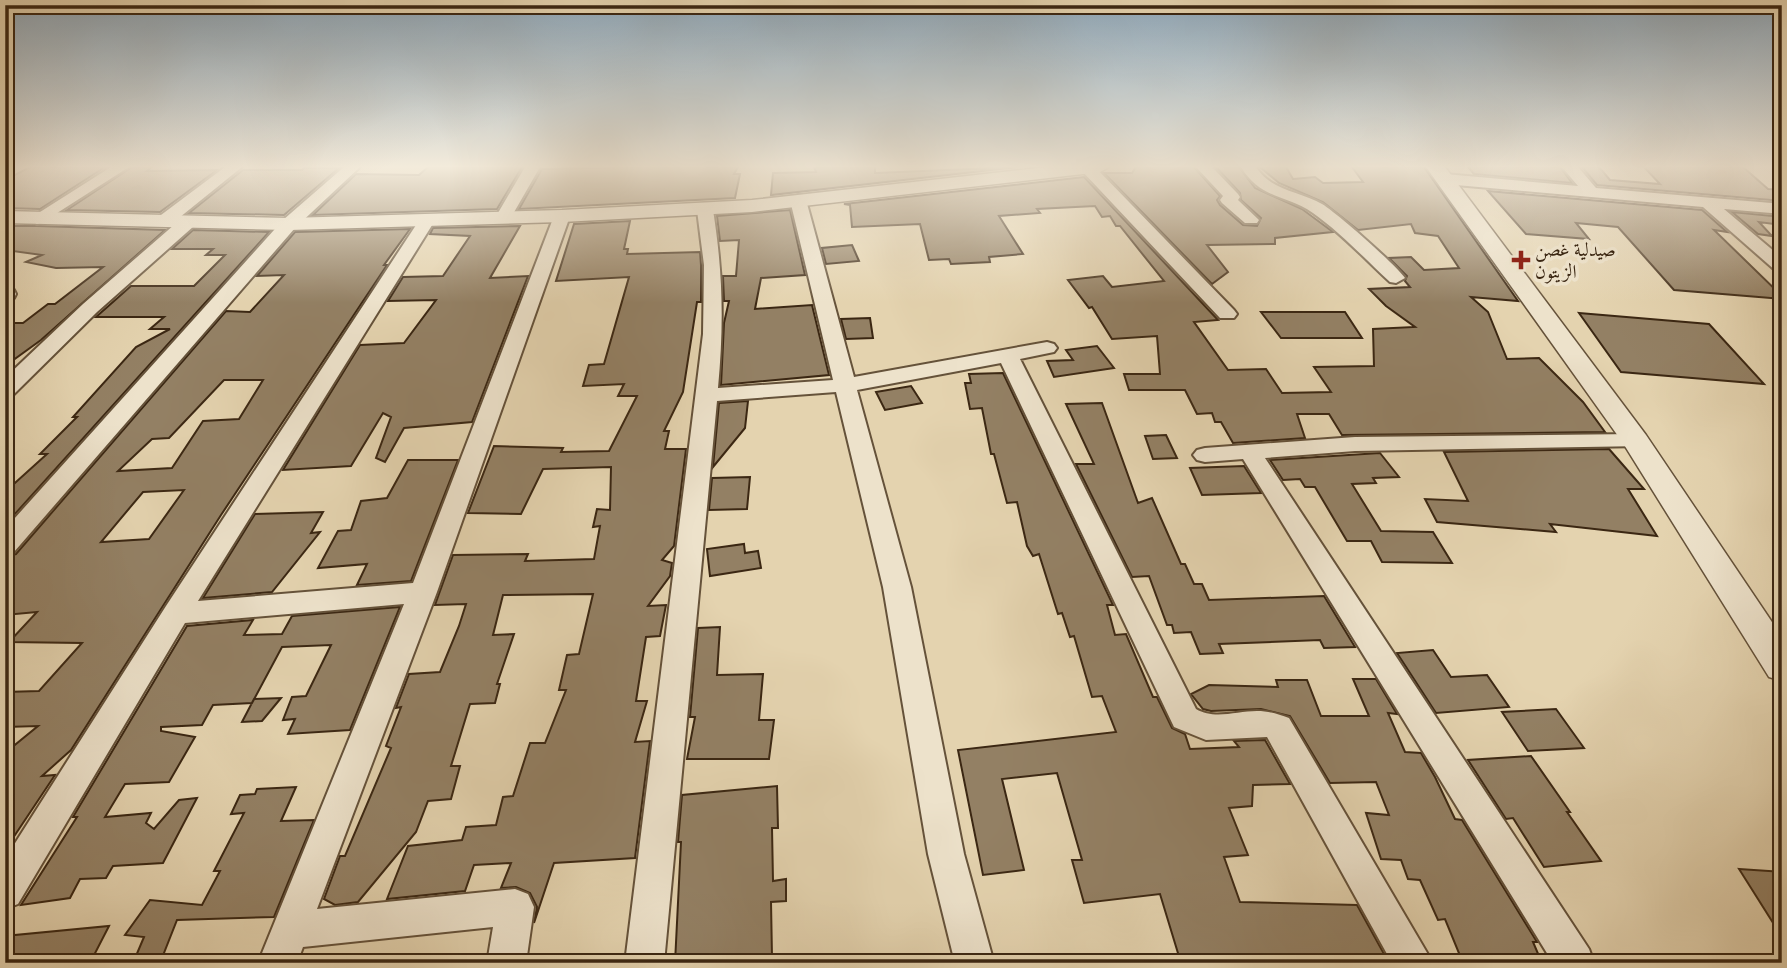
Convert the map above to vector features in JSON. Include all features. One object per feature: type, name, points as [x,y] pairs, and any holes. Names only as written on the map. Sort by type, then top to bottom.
[{"type":"street","points":[[37,219],[48,212]]},
{"type":"street","points":[[163,222],[176,212]]},
{"type":"street","points":[[5,546],[302,212]]},
{"type":"street","points":[[503,218],[506,212]]},
{"type":"street","points":[[5,217],[289,224],[426,222],[653,212]]},
{"type":"street","points":[[644,963],[713,334],[713,265],[705,212]]},
{"type":"street","points":[[802,212],[897,587],[946,854],[975,963]]},
{"type":"street","points":[[1134,212],[1227,314]]},
{"type":"street","points":[[1242,212],[1251,220]]},
{"type":"street","points":[[1322,212],[1396,278]]},
{"type":"street","points":[[1469,212],[1636,441],[1782,667]]},
{"type":"street","points":[[1719,212],[1782,267]]},
{"type":"street","points":[[283,946],[422,592],[562,216]]},
{"type":"street","points":[[5,390],[90,308],[188,222]]},
{"type":"street","points":[[5,892],[176,612],[426,222]]},
{"type":"street","points":[[706,395],[847,385],[1047,348]]},
{"type":"street","points":[[1008,355],[1185,718],[1200,727],[1264,722],[1278,727],[1413,963]]},
{"type":"street","points":[[1205,455],[1355,444],[1636,441]]},
{"type":"street","points":[[1250,452],[1575,963]]},
{"type":"street","points":[[176,612],[422,592]]},
{"type":"street","points":[[283,946],[515,906],[506,963]]},
{"type":"building","points":[[190,212],[287,212],[284,215]]},
{"type":"building","points":[[316,212],[400,212],[313,215]]},
{"type":"building","points":[[791,212],[805,275],[761,278],[755,309],[812,305],[829,375],[721,385],[724,323],[729,301],[724,301],[723,276],[736,276],[739,240],[720,241],[717,216]]},
{"type":"building","points":[[851,212],[1040,213],[999,216],[1023,254],[989,257],[990,262],[951,264],[949,259],[929,260],[920,224],[852,227]]},
{"type":"building","points":[[1099,212],[1117,212],[1218,320],[1194,322],[1228,370],[1266,369],[1282,393],[1331,392],[1314,367],[1374,366],[1373,329],[1415,327],[1386,306],[1369,289],[1410,287],[1405,281],[1407,276],[1389,258],[1411,257],[1424,270],[1459,268],[1438,236],[1415,233],[1411,224],[1358,230],[1336,212],[1456,212],[1518,301],[1471,297],[1488,312],[1507,359],[1539,358],[1583,402],[1605,432],[1342,435],[1329,414],[1297,414],[1305,438],[1233,443],[1221,422],[1215,422],[1212,413],[1197,414],[1185,390],[1129,390],[1124,374],[1160,374],[1157,336],[1112,339],[1092,307],[1089,308],[1068,280],[1103,276],[1112,287],[1164,281],[1120,226],[1116,226],[1110,216],[1102,217]]},
{"type":"building","points":[[1142,212],[1228,212],[1243,225],[1257,226],[1261,218],[1255,212],[1306,212],[1333,232],[1275,238],[1275,244],[1207,245],[1228,272],[1212,284]]},
{"type":"building","points":[[1507,212],[1704,212],[1727,232],[1714,230],[1782,296],[1782,299],[1674,290],[1618,227],[1576,223],[1589,239],[1526,234]]},
{"type":"building","points":[[1732,212],[1782,217],[1782,225],[1759,222],[1772,236],[1758,234]]},
{"type":"building","points":[[630,221],[624,249],[628,249],[627,254],[700,252],[701,265],[701,302],[697,302],[683,392],[664,431],[669,431],[665,449],[686,449],[674,546],[662,560],[672,563],[670,576],[648,606],[666,605],[660,636],[646,637],[636,701],[647,701],[635,742],[650,741],[635,858],[554,863],[534,923],[537,907],[530,893],[516,887],[501,888],[511,863],[474,865],[465,891],[387,899],[408,846],[462,840],[466,827],[496,825],[503,797],[513,796],[530,743],[545,743],[566,690],[559,690],[567,655],[579,654],[593,594],[503,595],[493,635],[514,634],[497,684],[500,684],[495,703],[470,704],[451,766],[460,766],[451,799],[428,801],[416,832],[358,902],[335,905],[324,899],[340,856],[345,856],[391,748],[386,746],[401,707],[396,708],[409,674],[440,672],[459,626],[466,604],[435,605],[453,555],[528,554],[525,561],[594,559],[600,526],[593,527],[597,509],[610,510],[611,467],[543,469],[521,514],[468,513],[494,446],[563,448],[561,452],[609,451],[637,396],[618,396],[624,384],[583,386],[589,365],[604,364],[629,277],[556,281],[574,224]]},
{"type":"building","points":[[5,226],[165,230],[41,340],[5,366],[5,323],[23,323],[48,304],[55,304],[103,267],[56,268],[26,262],[42,255],[5,250]]},
{"type":"building","points":[[520,226],[490,278],[528,276],[472,422],[404,428],[385,462],[376,458],[391,417],[383,413],[351,466],[283,470],[360,345],[404,343],[436,300],[388,301],[403,277],[443,276],[470,236],[430,234],[433,228]]},
{"type":"building","points":[[410,229],[221,515],[71,750],[42,776],[55,775],[5,850],[5,753],[38,726],[5,727],[5,692],[39,691],[82,643],[9,642],[37,612],[5,615],[5,557],[16,554],[226,311],[250,312],[284,275],[257,276],[295,232]],"holes":[[[224,380],[263,380],[239,419],[203,421],[172,468],[118,471],[152,439],[169,438]],[[184,490],[149,539],[101,542],[143,492]]]},
{"type":"building","points":[[193,230],[269,232],[5,525],[5,492],[47,454],[40,454],[77,417],[73,417],[136,347],[170,329],[150,329],[164,317],[96,317],[131,286],[194,286],[225,255],[206,255],[213,249],[172,249]]},
{"type":"building","points":[[852,245],[859,261],[826,264],[822,248]]},
{"type":"building","points":[[1261,312],[1345,312],[1362,338],[1281,338]]},
{"type":"building","points":[[1579,313],[1709,324],[1764,384],[1621,372]]},
{"type":"building","points":[[870,318],[873,338],[846,339],[841,319]]},
{"type":"building","points":[[1097,346],[1114,368],[1054,377],[1047,361],[1073,360],[1066,350]]},
{"type":"building","points":[[1003,373],[1113,605],[1107,605],[1115,635],[1126,634],[1153,697],[1157,697],[1172,728],[1185,734],[1190,749],[1239,747],[1234,741],[1265,740],[1290,784],[1253,785],[1252,806],[1229,808],[1248,855],[1224,857],[1240,902],[1357,905],[1389,963],[1262,960],[1262,963],[1181,963],[1160,894],[1084,903],[1072,860],[1082,860],[1057,773],[1002,779],[1024,870],[983,875],[958,750],[1116,732],[1102,696],[1092,697],[1074,636],[1070,637],[1062,613],[1058,614],[1039,554],[1033,556],[1027,546],[1017,502],[1007,503],[994,454],[991,454],[982,408],[970,409],[965,383],[971,383],[969,374]]},
{"type":"building","points":[[911,386],[922,403],[885,410],[876,392]]},
{"type":"building","points":[[748,401],[745,428],[713,467],[719,403]]},
{"type":"building","points":[[1102,403],[1138,503],[1152,498],[1181,564],[1185,564],[1194,584],[1202,584],[1209,600],[1324,596],[1355,647],[1324,648],[1320,640],[1219,644],[1223,653],[1200,654],[1191,632],[1174,633],[1172,625],[1167,625],[1149,576],[1132,577],[1076,464],[1094,464],[1066,404]]},
{"type":"building","points":[[1166,435],[1177,458],[1153,459],[1145,436]]},
{"type":"building","points":[[1609,449],[1644,489],[1628,489],[1657,536],[1550,524],[1556,532],[1437,522],[1425,499],[1468,501],[1444,452]]},
{"type":"building","points":[[1380,453],[1399,477],[1373,478],[1376,483],[1352,484],[1381,531],[1433,532],[1452,563],[1382,562],[1371,541],[1347,541],[1315,487],[1305,487],[1300,479],[1283,480],[1270,460]]},
{"type":"building","points":[[408,460],[458,460],[411,581],[357,585],[367,564],[318,568],[338,531],[351,530],[361,501],[387,498]]},
{"type":"building","points":[[1244,466],[1261,493],[1202,495],[1190,468]]},
{"type":"building","points":[[750,477],[747,509],[709,510],[712,478]]},
{"type":"building","points":[[323,512],[311,533],[320,532],[272,592],[203,598],[255,514]]},
{"type":"building","points":[[744,544],[745,553],[758,551],[761,568],[710,576],[707,549]]},
{"type":"building","points":[[400,607],[350,730],[288,734],[295,719],[283,720],[292,697],[306,696],[331,645],[282,647],[252,703],[213,705],[202,725],[161,727],[161,731],[195,737],[169,782],[125,784],[105,817],[151,813],[146,823],[154,829],[179,800],[197,798],[163,863],[113,866],[106,878],[80,879],[70,898],[21,905],[77,817],[73,817],[187,626],[253,620],[244,635],[282,634],[292,616]]},
{"type":"building","points":[[720,627],[717,675],[763,674],[759,720],[774,720],[769,759],[687,759],[695,717],[690,717],[698,628]]},
{"type":"building","points":[[1433,650],[1451,677],[1487,675],[1509,707],[1436,713],[1397,653]]},
{"type":"building","points":[[1353,679],[1376,679],[1397,714],[1388,713],[1405,752],[1421,753],[1455,819],[1462,820],[1537,942],[1533,942],[1542,963],[1463,963],[1445,919],[1438,920],[1420,880],[1408,879],[1401,860],[1381,859],[1366,813],[1389,815],[1376,782],[1330,783],[1290,716],[1261,709],[1211,711],[1203,709],[1191,694],[1209,685],[1278,687],[1276,680],[1307,680],[1321,716],[1369,716]]},
{"type":"building","points":[[281,698],[262,721],[242,722],[254,699]]},
{"type":"building","points":[[1556,709],[1584,748],[1528,751],[1502,712]]},
{"type":"building","points":[[1531,756],[1601,861],[1544,867],[1513,818],[1506,819],[1468,760]]},
{"type":"building","points":[[777,786],[778,828],[772,828],[773,881],[786,879],[786,901],[771,902],[772,957],[720,963],[675,963],[682,795]]},
{"type":"building","points":[[296,787],[281,821],[314,820],[274,917],[177,920],[160,963],[133,963],[144,937],[125,935],[150,900],[202,905],[220,871],[214,871],[244,813],[231,814],[240,795],[255,794],[257,789]]},
{"type":"building","points":[[1739,869],[1782,872],[1782,937]]},
{"type":"building","points":[[109,926],[90,963],[5,963],[5,936]]},
{"type":"place","name":"صيدلية غصن الزيتون","points":[[1521,260]]}]
